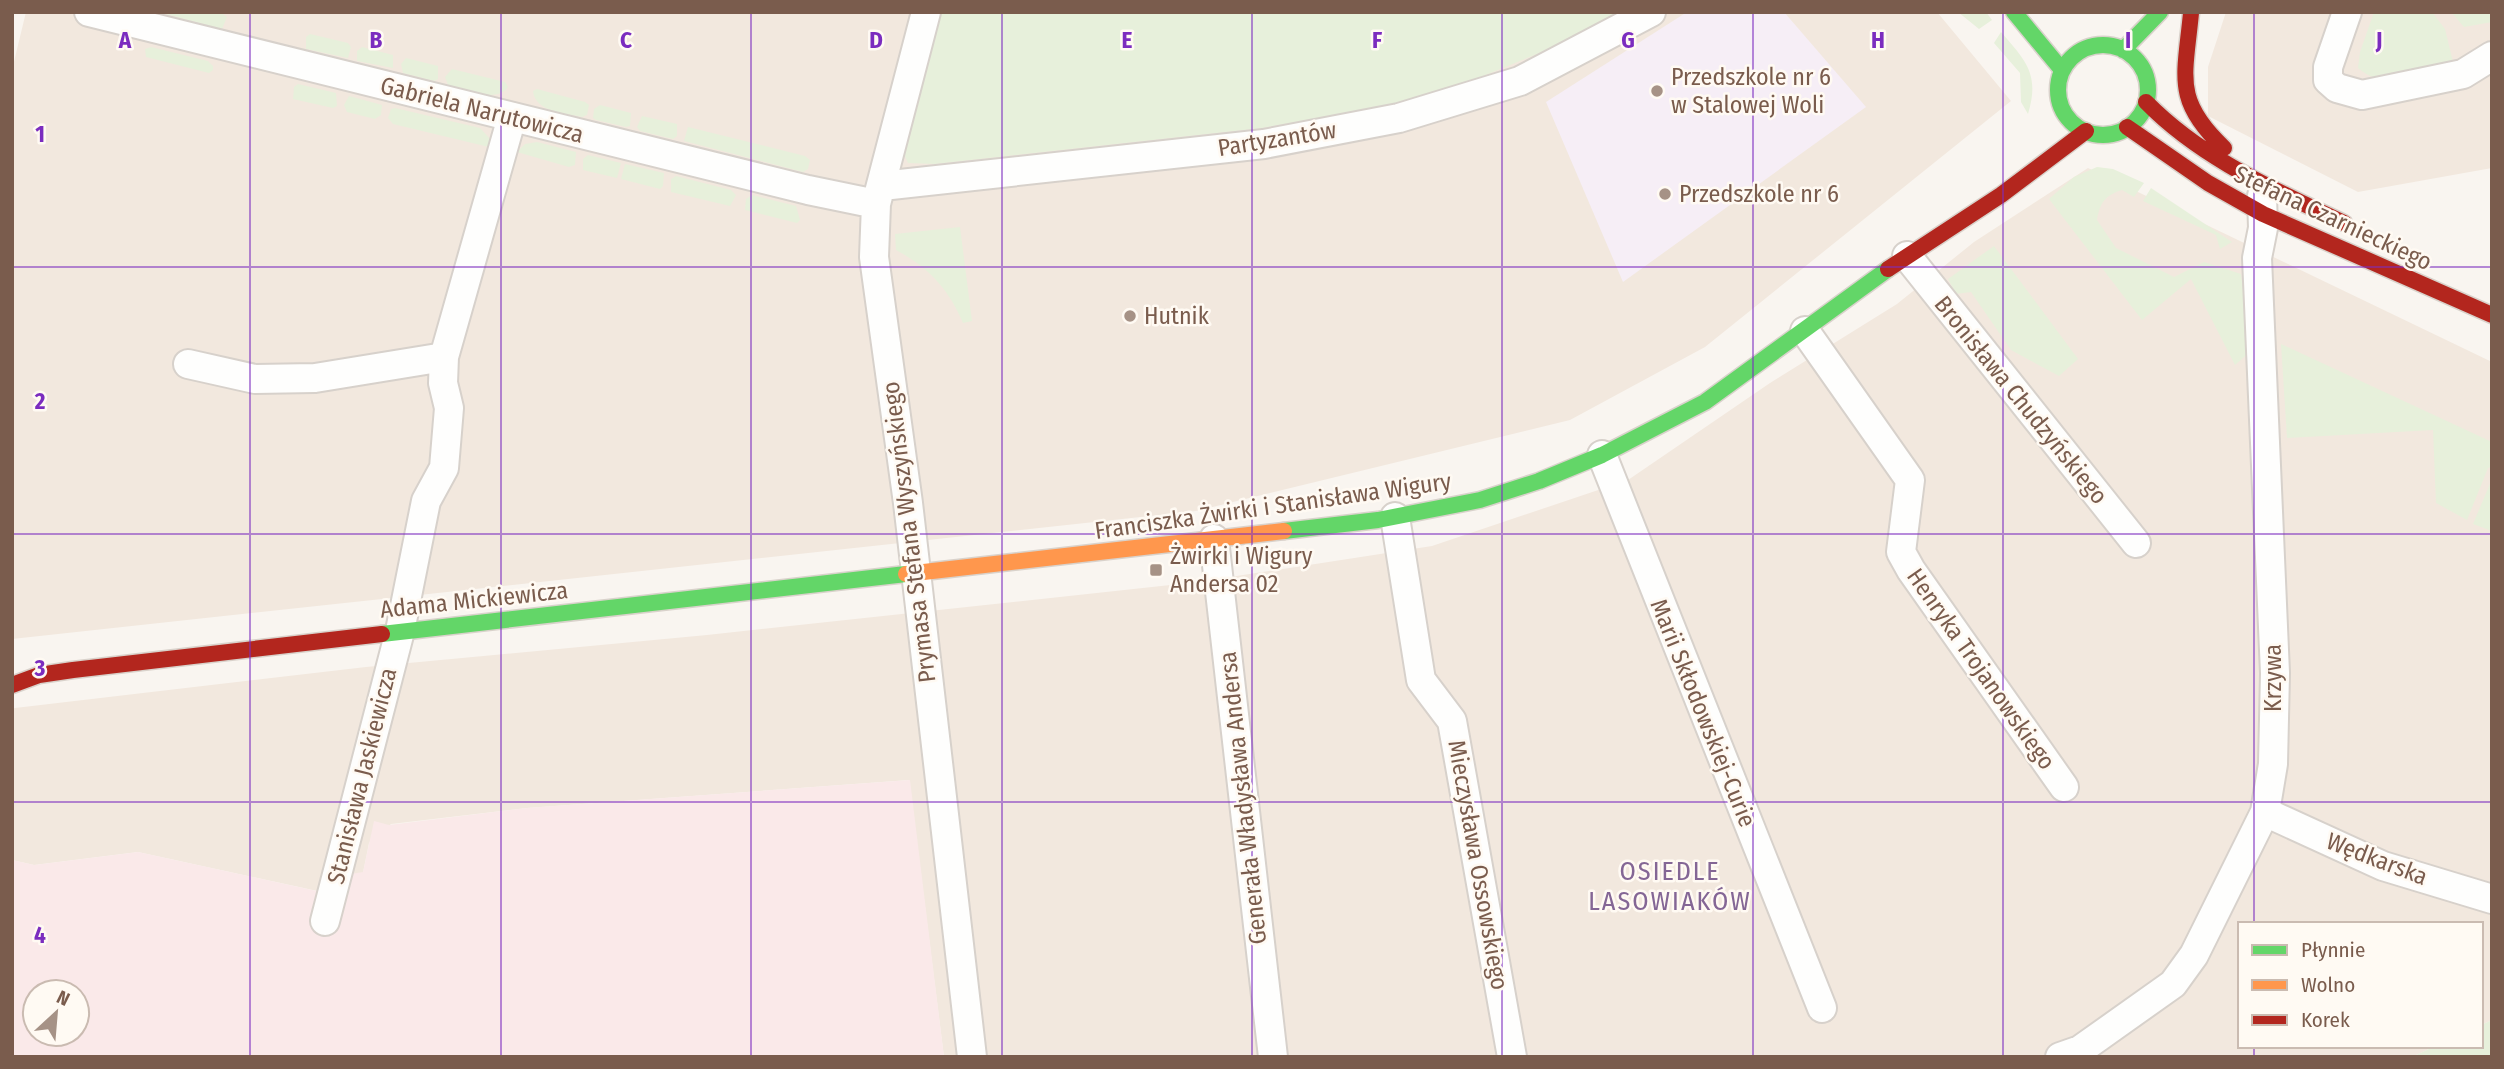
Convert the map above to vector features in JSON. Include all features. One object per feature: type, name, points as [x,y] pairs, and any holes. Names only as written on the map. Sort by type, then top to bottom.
[{"type":"street","name":"Gabriela Narutowicza","points":[[89,12],[808,190],[879,195]]},
{"type":"street","name":"Prymasa Stefana Wyszyńskiego","points":[[926,12],[879,195],[874,257],[915,573],[972,1057]]},
{"type":"street","name":"Partyzantów","points":[[879,195],[1264,144],[1399,118],[1520,80],[1651,12]]},
{"type":"street","points":[[2014,12],[2062,70]]},
{"type":"street","points":[[2123,50],[2141,35],[2160,12]]},
{"type":"street","points":[[2173,41],[2191,12]]},
{"type":"street","points":[[2191,12],[2183,72],[2184,91],[2190,108],[2206,133],[2257,181]]},
{"type":"street","points":[[2347,12],[2328,67],[2328,80],[2337,88],[2362,95],[2463,74],[2492,57]]},
{"type":"street","points":[[2069,34],[2084,49]]},
{"type":"street","points":[[2110,46],[2123,50],[2141,66],[2146,77],[2146,102],[2136,120],[2127,127],[2100,135],[2086,131],[2058,115],[2062,70],[2084,49],[2110,46]]},
{"type":"street","points":[[2146,77],[2160,60]]},
{"type":"street","name":"Stefana Czarnieckiego","points":[[2146,102],[2166,123],[2199,149],[2257,181],[2360,231]]},
{"type":"street","name":"Stanisława Jaskiewicza","points":[[325,921],[400,632],[426,501],[444,468],[449,408],[443,383],[444,357],[512,117]]},
{"type":"street","name":"Stefana Czarnieckiego","points":[[2127,127],[2198,177],[2263,214],[2492,315]]},
{"type":"street","name":"Franciszka Żwirki i Stanisława Wigury","points":[[915,573],[1395,517],[1480,500],[1602,456],[1705,402],[1907,256],[2001,195],[2086,131]]},
{"type":"street","name":"Krzywa","points":[[2060,1057],[2080,1050],[2173,984],[2194,955],[2265,812],[2273,764],[2275,673],[2257,258],[2263,228],[2263,198],[2257,181]]},
{"type":"street","name":"Franciszka Żwirki i Stanisława Wigury","points":[[1907,256],[1951,209]]},
{"type":"street","name":"Bronisława Chudzyńskiego","points":[[1907,256],[2136,544]]},
{"type":"street","name":"Henryka Trojanowskiego","points":[[1805,331],[1910,480],[1901,552],[2064,787]]},
{"type":"street","points":[[188,364],[255,379],[303,378],[444,357]]},
{"type":"street","name":"Marii Skłodowskiej-Curie","points":[[1602,456],[1822,1008]]},
{"type":"street","name":"Mieczysława Ossowskiego","points":[[1395,517],[1421,680],[1452,721],[1512,1057]]},
{"type":"street","name":"Generała Władysława Andersa","points":[[1214,539],[1273,1057]]},
{"type":"street","name":"Adama Mickiewicza","points":[[12,685],[39,675],[915,573]]},
{"type":"street","name":"Adama Mickiewicza","points":[[12,669],[39,675]]},
{"type":"street","name":"Wędkarska","points":[[2265,812],[2383,866],[2492,899]]},
{"type":"shaded area","points":[[26,12],[1937,12],[2011,101],[1705,347],[1570,420],[1196,511],[12,639],[12,70]]},
{"type":"shaded area","name":"Przedszkole nr 6","points":[[1687,12],[1784,12],[1866,107],[1623,282],[1546,102]]},
{"type":"shaded area","points":[[2226,12],[2492,12],[2492,168],[2358,192],[2208,116],[2208,67]]},
{"type":"shaded area","points":[[2088,168],[2492,362],[2492,1020],[2483,1024],[2483,922],[2238,922],[2238,1048],[2431,1048],[2412,1057],[944,1057],[909,780],[527,808],[391,824],[369,843],[363,873],[345,897],[138,852],[34,865],[12,860],[12,709],[15,708],[366,667],[707,635],[1198,582],[1432,546],[1628,480],[1770,383],[1897,304],[1974,242]]},
{"type":"shaded area","points":[[910,780],[944,1057],[12,1057],[12,860],[34,865],[138,852],[344,897],[351,874],[363,872],[374,821],[389,825],[527,808]]},
{"type":"green space","points":[[158,12],[220,12],[227,17],[222,29]]},
{"type":"green space","points":[[938,12],[1620,12],[1537,54],[1427,99],[1262,128],[935,164],[908,163],[902,150]]},
{"type":"green space","points":[[1958,12],[1986,12],[1992,20],[1979,29]]},
{"type":"green space","points":[[2374,12],[2432,12],[2445,29],[2455,70],[2392,81],[2369,75],[2358,68],[2360,52]]},
{"type":"green space","points":[[2451,12],[2492,12],[2492,22],[2464,27]]},
{"type":"green space","points":[[2001,32],[2024,60],[2031,78],[2028,114],[2021,102],[2020,73],[1994,43]]},
{"type":"green space","points":[[310,34],[348,43],[351,47],[348,58],[306,49],[306,37]]},
{"type":"green space","points":[[151,47],[208,61],[213,70],[209,73],[146,57],[145,49]]},
{"type":"green space","points":[[362,47],[393,55],[393,68],[357,61],[357,51]]},
{"type":"green space","points":[[406,58],[438,66],[438,79],[434,81],[403,73],[401,64]]},
{"type":"green space","points":[[452,69],[505,82],[508,87],[503,92],[488,95],[448,85],[445,77]]},
{"type":"green space","points":[[298,84],[336,93],[337,106],[333,108],[293,99],[294,87]]},
{"type":"green space","points":[[537,89],[585,102],[589,105],[587,115],[582,117],[560,113],[545,107],[535,98],[533,91]]},
{"type":"green space","points":[[349,96],[382,105],[381,115],[375,119],[347,112],[344,105]]},
{"type":"green space","points":[[600,105],[631,113],[630,126],[593,118],[594,109]]},
{"type":"green space","points":[[391,109],[480,128],[493,142],[489,147],[393,124],[388,118]]},
{"type":"green space","points":[[642,116],[677,124],[677,136],[673,139],[640,131],[637,127]]},
{"type":"green space","points":[[688,127],[805,156],[810,160],[808,169],[803,172],[684,141]]},
{"type":"green space","points":[[537,142],[576,152],[575,165],[569,167],[517,152],[525,144]]},
{"type":"green space","points":[[588,155],[621,163],[617,178],[583,170],[583,159]]},
{"type":"green space","points":[[625,164],[664,173],[663,186],[660,189],[621,179]]},
{"type":"green space","points":[[2097,167],[2113,169],[2144,183],[2134,197],[2122,190],[2111,194],[2100,209],[2097,220],[2116,248],[2174,277],[2204,262],[2241,274],[2251,351],[2235,365],[2191,279],[2142,320],[2049,199],[2074,177]]},
{"type":"green space","points":[[676,176],[731,190],[736,195],[730,206],[671,192],[671,179]]},
{"type":"green space","points":[[2151,188],[2232,242],[2220,249],[2216,235],[2143,201]]},
{"type":"green space","points":[[752,195],[796,206],[800,220],[797,223],[745,210],[746,199]]},
{"type":"green space","points":[[960,227],[972,321],[963,323],[936,280],[896,250],[895,234]]},
{"type":"green space","points":[[1994,246],[2078,359],[2059,376],[2011,350],[1971,292],[1956,294],[1948,279]]},
{"type":"green space","points":[[2281,344],[2492,442],[2492,467],[2488,468],[2467,520],[2436,503],[2433,430],[2287,438]]},
{"type":"green space","points":[[2492,479],[2492,531],[2473,524]]},
{"type":"green space","points":[[2492,1020],[2492,1057],[2412,1057],[2431,1048],[2483,1048],[2483,1024]]},
{"type":"traffic: fast","points":[[2014,12],[2062,70]]},
{"type":"traffic: fast","points":[[2123,50],[2160,12]]},
{"type":"traffic: fast","points":[[2103,45],[2128,53],[2140,65],[2148,90],[2140,115],[2128,127],[2103,135],[2078,127],[2066,115],[2058,90],[2066,65],[2078,53],[2103,45]]},
{"type":"traffic: fast","points":[[1284,531],[1378,520],[1480,500],[1539,481],[1602,455],[1705,402],[1888,269]]},
{"type":"traffic: fast","points":[[382,634],[906,574]]},
{"type":"traffic: slow","points":[[906,574],[1284,531]]},
{"type":"traffic: jam","points":[[2191,13],[2186,54],[2186,86],[2196,116],[2224,148]]},
{"type":"traffic: jam","points":[[2146,102],[2191,140],[2239,171],[2344,223]]},
{"type":"traffic: jam","points":[[2127,127],[2208,183],[2263,214],[2492,315]]},
{"type":"traffic: jam","points":[[1888,269],[2001,195],[2086,131]]},
{"type":"traffic: jam","points":[[12,685],[39,675],[73,670],[382,634]]},
{"type":"place","name":"Przedszkole nr 6 w Stalowej Woli","points":[[1657,91]]},
{"type":"place","name":"Przedszkole nr 6","points":[[1665,194]]},
{"type":"place","name":"Hutnik","points":[[1130,316]]},
{"type":"place","name":"Żwirki i Wigury Andersa 02","points":[[1156,570]]},
{"type":"district","name":"OSIEDLE LASOWIAKÓW","points":[[1670,886]]}]
